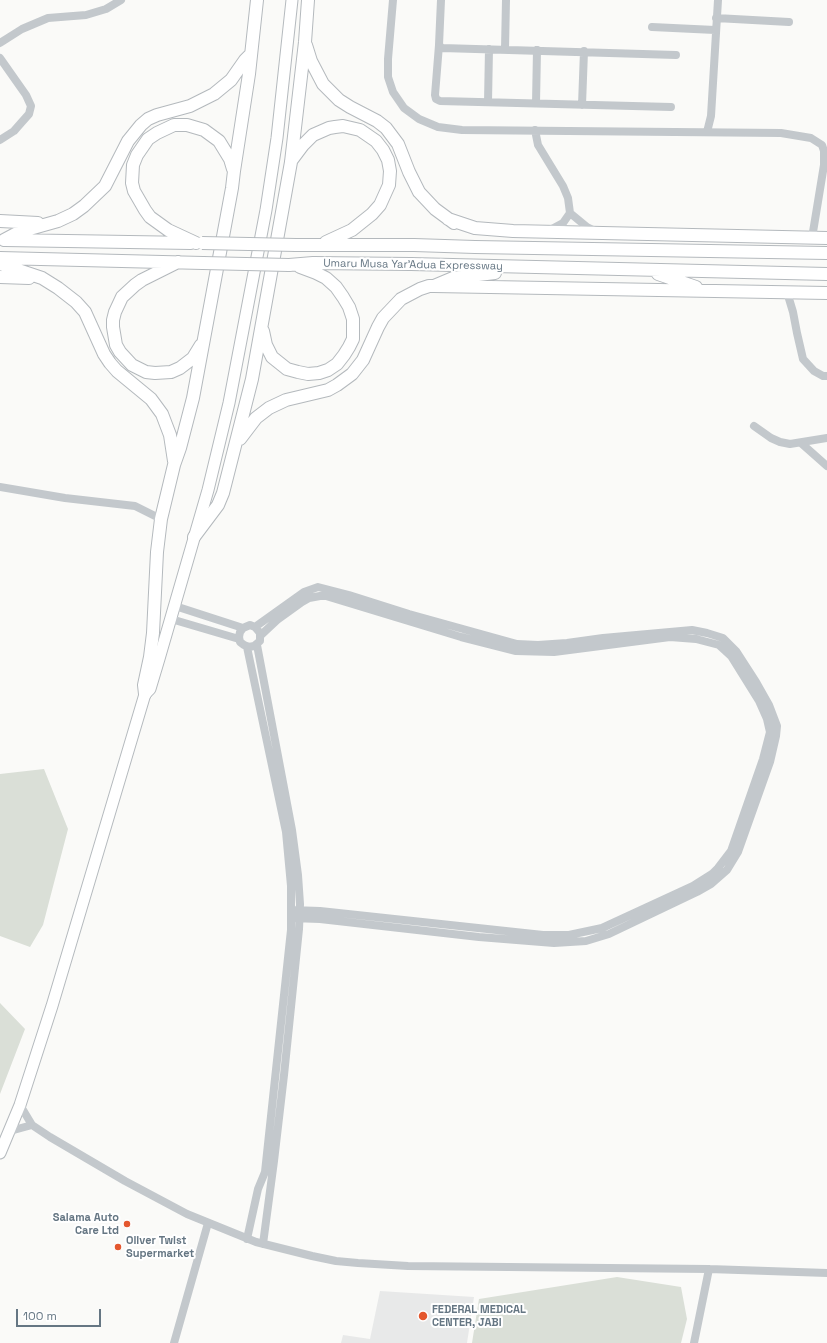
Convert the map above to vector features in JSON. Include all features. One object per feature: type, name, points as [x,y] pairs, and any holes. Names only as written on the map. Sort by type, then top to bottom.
[{"type":"highway","points":[[146,694],[144,685],[152,639],[157,552],[161,519],[174,465],[193,398],[204,340],[232,188],[249,74],[257,0]]},
{"type":"highway","points":[[194,537],[218,505],[223,493],[252,379],[291,162],[305,42],[308,0]]},
{"type":"highway","points":[[305,42],[311,61],[323,84],[339,100],[377,121],[386,128],[398,144],[410,176],[419,192],[427,202],[448,220],[469,230],[524,248]]},
{"type":"highway","points":[[2,240],[19,232],[58,221],[73,214],[84,206],[99,194],[105,186],[128,141],[141,125],[148,119],[157,115],[190,106],[214,94],[230,80],[251,54]]},
{"type":"highway","points":[[199,243],[168,230],[150,217],[145,210],[134,191],[132,183],[133,165],[137,155],[148,140],[165,128],[181,124],[195,126],[204,130],[219,141],[230,159],[234,171]]},
{"type":"highway","points":[[291,162],[303,145],[313,135],[329,128],[343,126],[360,130],[369,135],[384,150],[388,160],[390,171],[389,185],[380,205],[372,214],[352,230],[323,244]]},
{"type":"highway","points":[[448,220],[475,228],[513,231],[827,238]]},
{"type":"highway","points":[[0,221],[35,222],[45,224]]},
{"type":"highway","points":[[644,250],[707,235]]},
{"type":"highway","name":"Umaru Musa Yar'Adua Expressway","points":[[2,240],[827,253]]},
{"type":"highway","name":"Umaru Musa Yar'Adua Expressway","points":[[0,258],[293,265],[313,263],[754,271],[827,274]]},
{"type":"highway","points":[[178,262],[138,283],[122,297],[113,320],[116,345],[120,352],[132,365],[146,372],[163,373],[171,372],[187,364],[197,352],[204,340]]},
{"type":"highway","points":[[0,264],[36,276],[48,282],[76,302],[85,312],[104,354],[110,363],[125,378],[144,393],[157,407],[170,435],[174,465]]},
{"type":"highway","points":[[262,326],[264,339],[272,357],[287,369],[298,372],[308,374],[328,370],[337,364],[349,347],[353,339],[353,319],[349,307],[336,286],[326,278],[316,273],[293,265]]},
{"type":"highway","points":[[235,447],[251,424],[269,408],[286,400],[328,390],[345,380],[363,360],[378,327],[390,310],[401,299],[428,286],[434,286],[453,278],[513,272],[527,268]]},
{"type":"highway","points":[[648,270],[705,290]]},
{"type":"highway","points":[[0,277],[25,278],[48,282]]},
{"type":"highway","name":"Umaru Musa Yar'Adua Expressway","points":[[434,286],[827,293]]},
{"type":"main road","points":[[0,1153],[20,1105],[56,992],[146,694],[150,689],[210,482],[229,403],[266,210],[277,138],[292,0]]},
{"type":"street","points":[[0,43],[22,29],[48,18],[86,16],[106,9],[121,0]]},
{"type":"street","points":[[393,0],[388,77],[392,92],[404,108],[419,119],[438,127],[462,130],[781,133],[811,138],[822,145],[824,151],[824,165],[812,238]]},
{"type":"street","points":[[441,0],[435,95],[440,101],[671,107]]},
{"type":"street","points":[[505,49],[506,0]]},
{"type":"street","points":[[707,132],[711,116],[718,0]]},
{"type":"street","points":[[716,18],[789,22]]},
{"type":"street","points":[[652,27],[716,30]]},
{"type":"street","points":[[439,45],[446,49],[505,49],[676,54]]},
{"type":"street","points":[[488,102],[489,49]]},
{"type":"street","points":[[536,103],[537,50]]},
{"type":"street","points":[[582,105],[584,51]]},
{"type":"street","points":[[0,58],[26,95],[31,106],[29,114],[14,131],[0,140]]},
{"type":"street","points":[[535,130],[538,144],[563,186],[568,198],[570,213],[563,223],[544,232]]},
{"type":"street","points":[[570,213],[587,227],[600,233]]},
{"type":"street","points":[[787,292],[803,358],[814,371],[823,376],[827,376]]},
{"type":"street","points":[[754,426],[771,438],[790,444],[827,438]]},
{"type":"street","points":[[801,443],[827,466]]},
{"type":"street","points":[[0,487],[65,498],[135,506],[161,519]]},
{"type":"street","points":[[255,627],[308,589],[318,587],[347,599],[462,633],[527,645],[567,643],[603,638],[692,630],[719,645],[731,656],[759,701],[767,719],[770,732],[730,851],[724,862],[712,874],[693,886],[610,925],[583,933],[543,936],[320,911],[295,914]]},
{"type":"street","points":[[261,635],[277,620],[309,598],[314,596],[326,596],[347,599]]},
{"type":"street","points":[[175,606],[243,628]]},
{"type":"street","points":[[171,619],[239,639]]},
{"type":"street","points":[[250,625],[255,627],[259,630],[261,635],[260,641],[257,645],[252,647],[242,644],[239,639],[239,634],[243,628],[250,625]]},
{"type":"street","points":[[295,914],[313,919],[479,937],[554,943],[586,941],[609,934],[712,884],[727,870],[738,852],[770,762],[777,726],[769,705],[736,651],[723,638],[706,637]]},
{"type":"street","points":[[257,645],[266,717],[286,832],[295,914],[299,929],[284,1074],[263,1244]]},
{"type":"street","points":[[247,646],[266,717],[292,830],[298,875],[299,896],[287,967],[265,1172],[258,1190],[247,1239]]},
{"type":"street","points":[[299,896],[309,905],[320,911]]},
{"type":"street","points":[[299,929],[305,922],[313,919]]},
{"type":"street","points":[[20,1105],[32,1125],[50,1138],[125,1181],[187,1214],[247,1239],[336,1261],[413,1266],[827,1273]]},
{"type":"street","points":[[10,1131],[32,1125]]},
{"type":"street","points":[[258,1190],[270,1191]]},
{"type":"street","points":[[254,1209],[268,1211]]},
{"type":"street","points":[[174,1343],[208,1223]]},
{"type":"street","points":[[694,1343],[709,1270]]},
{"type":"shaded area","points":[[44,769],[68,829],[43,925],[30,947],[0,936],[0,774]]},
{"type":"shaded area","points":[[0,1003],[25,1029],[0,1094]]},
{"type":"shaded area","points":[[617,1277],[681,1287],[687,1319],[681,1343],[472,1343],[479,1299]]},
{"type":"shaded area","name":"FEDERAL MEDICAL CENTER, JABI","points":[[380,1291],[474,1297],[467,1343],[341,1343],[343,1335],[370,1339]]},
{"type":"place","name":"Salama Auto Care Ltd","points":[[127,1224]]},
{"type":"place","name":"Oliver Twist Supermarket","points":[[118,1247]]},
{"type":"place","name":"FEDERAL MEDICAL CENTER, JABI","points":[[423,1316]]}]
